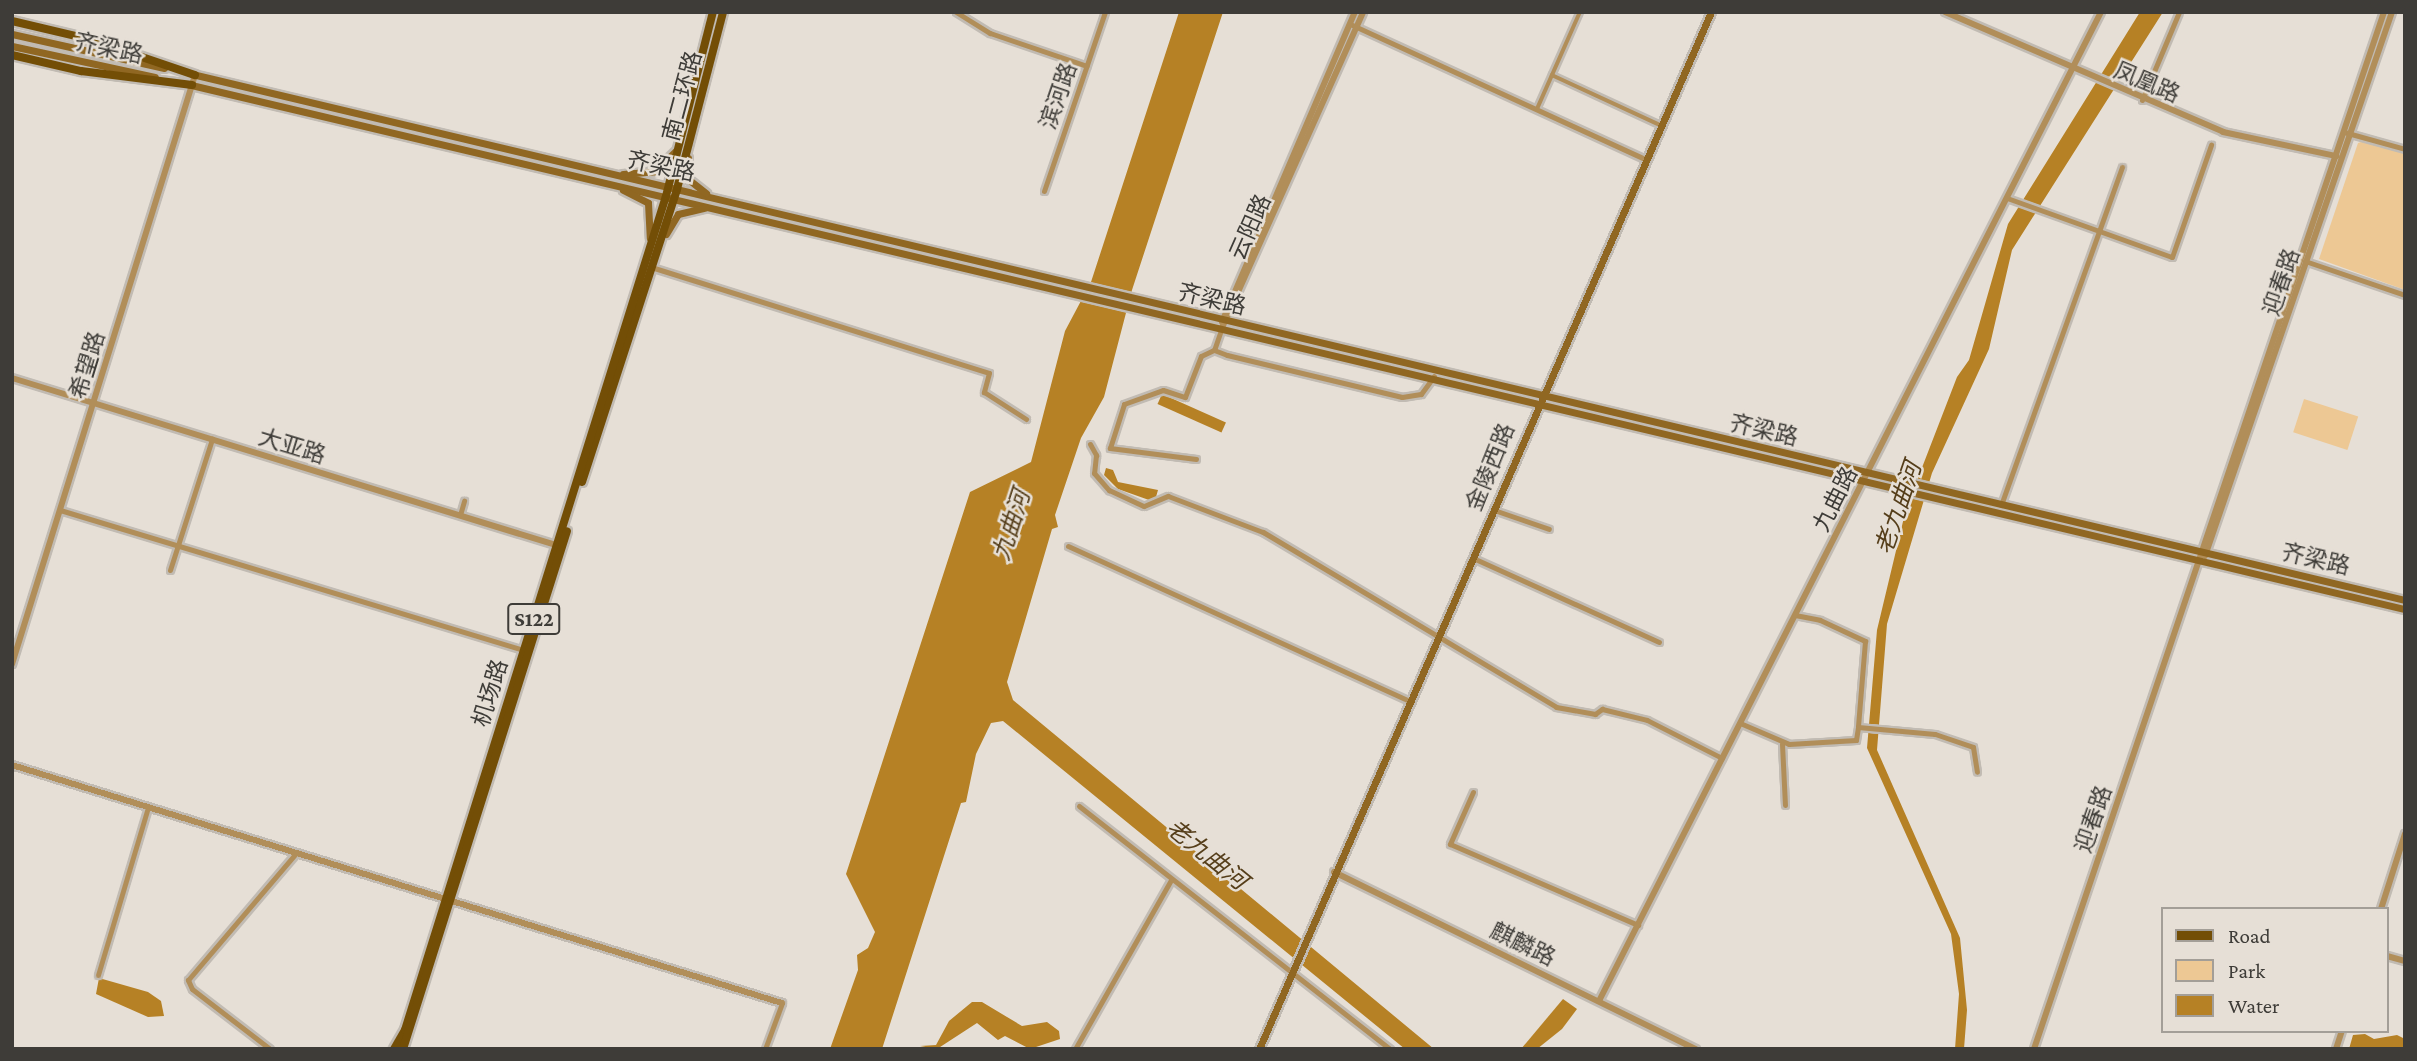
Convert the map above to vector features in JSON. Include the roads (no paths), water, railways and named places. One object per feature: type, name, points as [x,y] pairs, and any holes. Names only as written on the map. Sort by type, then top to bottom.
[{"type":"main road","name":"南二环路","points":[[685,146],[713,12]]},
{"type":"main road","name":"南二环路","points":[[673,188],[723,12]]},
{"type":"main road","name":"金陵西路","points":[[1290,972],[1494,510],[1536,404],[1711,12]]},
{"type":"main road","points":[[12,21],[89,39],[195,75]]},
{"type":"main road","name":"齐梁路","points":[[12,34],[195,75],[1065,295],[1540,396],[1866,478]]},
{"type":"main road","name":"齐梁路","points":[[12,46],[609,179],[673,188],[1068,286],[1224,321],[1536,404],[2052,521],[2204,552],[2405,600]]},
{"type":"main road","points":[[12,55],[81,71],[191,85]]},
{"type":"main road","points":[[609,179],[655,171],[685,146]]},
{"type":"main road","points":[[685,146],[688,179],[716,198]]},
{"type":"main road","points":[[609,179],[648,203],[653,219],[651,261]]},
{"type":"main road","name":"机场路","points":[[403,1049],[673,188]]},
{"type":"main road","points":[[651,261],[678,214],[712,207]]},
{"type":"main road","name":"齐梁路","points":[[1929,492],[2001,505],[2201,561],[2405,609]]},
{"type":"main road","name":"机场路","points":[[394,1049],[405,1030],[449,901]]},
{"type":"main road","points":[[1259,1049],[1290,972]]},
{"type":"street","points":[[956,12],[990,33],[1087,66]]},
{"type":"street","name":"滨河路","points":[[1044,191],[1105,12]]},
{"type":"street","name":"云阳路","points":[[1353,25],[1355,12]]},
{"type":"street","name":"云阳路","points":[[1221,330],[1353,25],[1363,12]]},
{"type":"street","points":[[1536,112],[1580,12]]},
{"type":"street","name":"凤凰路","points":[[1945,12],[2142,100],[2223,132],[2345,157]]},
{"type":"street","name":"九曲路","points":[[1599,1000],[2101,12]]},
{"type":"street","points":[[2142,100],[2179,12]]},
{"type":"street","name":"迎春路","points":[[2034,1049],[2303,260],[2335,155],[2384,12]]},
{"type":"street","name":"迎春路","points":[[2303,260],[2345,157],[2392,12]]},
{"type":"street","points":[[1353,25],[1536,112],[1646,159]]},
{"type":"street","name":"希望路","points":[[12,664],[195,75]]},
{"type":"street","points":[[1552,75],[1660,125]]},
{"type":"street","points":[[2344,132],[2405,149]]},
{"type":"street","points":[[2007,198],[2172,257],[2211,145]]},
{"type":"street","points":[[2001,505],[2122,167]]},
{"type":"street","points":[[2303,260],[2405,295]]},
{"type":"street","points":[[651,261],[989,373],[984,393],[1026,419]]},
{"type":"street","points":[[1214,351],[1221,330]]},
{"type":"street","points":[[1110,448],[1124,404],[1163,390],[1185,397],[1201,356],[1214,351],[1402,397],[1421,394],[1434,375]]},
{"type":"street","name":"大亚路","points":[[12,378],[559,546]]},
{"type":"street","points":[[170,570],[212,439]]},
{"type":"street","points":[[1090,444],[1096,455],[1094,473],[1109,490],[1144,506],[1168,496],[1263,532],[1556,707],[1595,714],[1602,709],[1647,720],[1722,758]]},
{"type":"street","points":[[1096,455],[1110,448],[1196,459]]},
{"type":"street","points":[[460,515],[464,501]]},
{"type":"street","points":[[60,510],[527,651]]},
{"type":"street","points":[[1494,510],[1549,529]]},
{"type":"street","points":[[1068,546],[1410,701]]},
{"type":"street","points":[[1473,558],[1660,642]]},
{"type":"street","points":[[1740,723],[1783,744],[1846,743],[1857,740],[1865,641],[1820,620],[1795,615]]},
{"type":"street","points":[[1859,728],[1936,734],[1973,747],[1976,772]]},
{"type":"street","points":[[1783,744],[1785,805]]},
{"type":"street","points":[[12,765],[782,1003],[765,1049]]},
{"type":"street","points":[[1473,792],[1450,844],[1638,925]]},
{"type":"street","points":[[1079,806],[1390,1049]]},
{"type":"street","points":[[98,975],[148,807]]},
{"type":"street","points":[[2382,907],[2405,834]]},
{"type":"street","points":[[270,1049],[192,989],[188,980],[296,853]]},
{"type":"street","name":"麒麟路","points":[[1334,872],[1696,1049]]},
{"type":"street","points":[[1075,1049],[1171,880]]},
{"type":"water","name":"九曲河","points":[[1179,12],[1223,12],[1132,290],[1104,397],[1081,438],[1055,515],[1058,527],[1052,529],[1007,682],[1013,700],[1434,1049],[1405,1049],[1003,721],[991,723],[976,754],[966,802],[961,803],[882,1049],[830,1049],[858,970],[857,955],[868,948],[875,932],[846,874],[970,492],[1031,462],[1065,331],[1091,282]]},
{"type":"water","points":[[2140,12],[2163,12],[2012,250],[1989,349],[1932,473],[1887,624],[1877,750],[1960,938],[1967,1010],[1964,1049],[1955,1049],[1959,994],[1951,934],[1867,748],[1877,630],[1906,509],[1957,377],[1969,360],[2008,224]]},
{"type":"water","points":[[1162,394],[1226,422],[1221,433],[1158,404]]},
{"type":"water","points":[[1106,468],[1113,470],[1118,482],[1158,490],[1156,497],[1149,500],[1118,489],[1104,475]]},
{"type":"water","points":[[99,978],[148,992],[161,1001],[164,1016],[148,1017],[96,994]]},
{"type":"water","points":[[1563,999],[1577,1009],[1562,1029],[1537,1049],[1521,1049]]},
{"type":"water","points":[[972,1002],[982,1002],[1022,1026],[1047,1022],[1059,1031],[1060,1039],[1030,1049],[1005,1036],[998,1040],[977,1023],[937,1049],[920,1046],[936,1045],[949,1021]]},
{"type":"water","points":[[2365,1034],[2374,1039],[2397,1035],[2405,1039],[2405,1049],[2349,1049],[2353,1035]]},
{"type":"water label","name":"老九曲河","points":[[1898,508]]},
{"type":"water label","name":"老九曲河","points":[[1207,854]]}]
